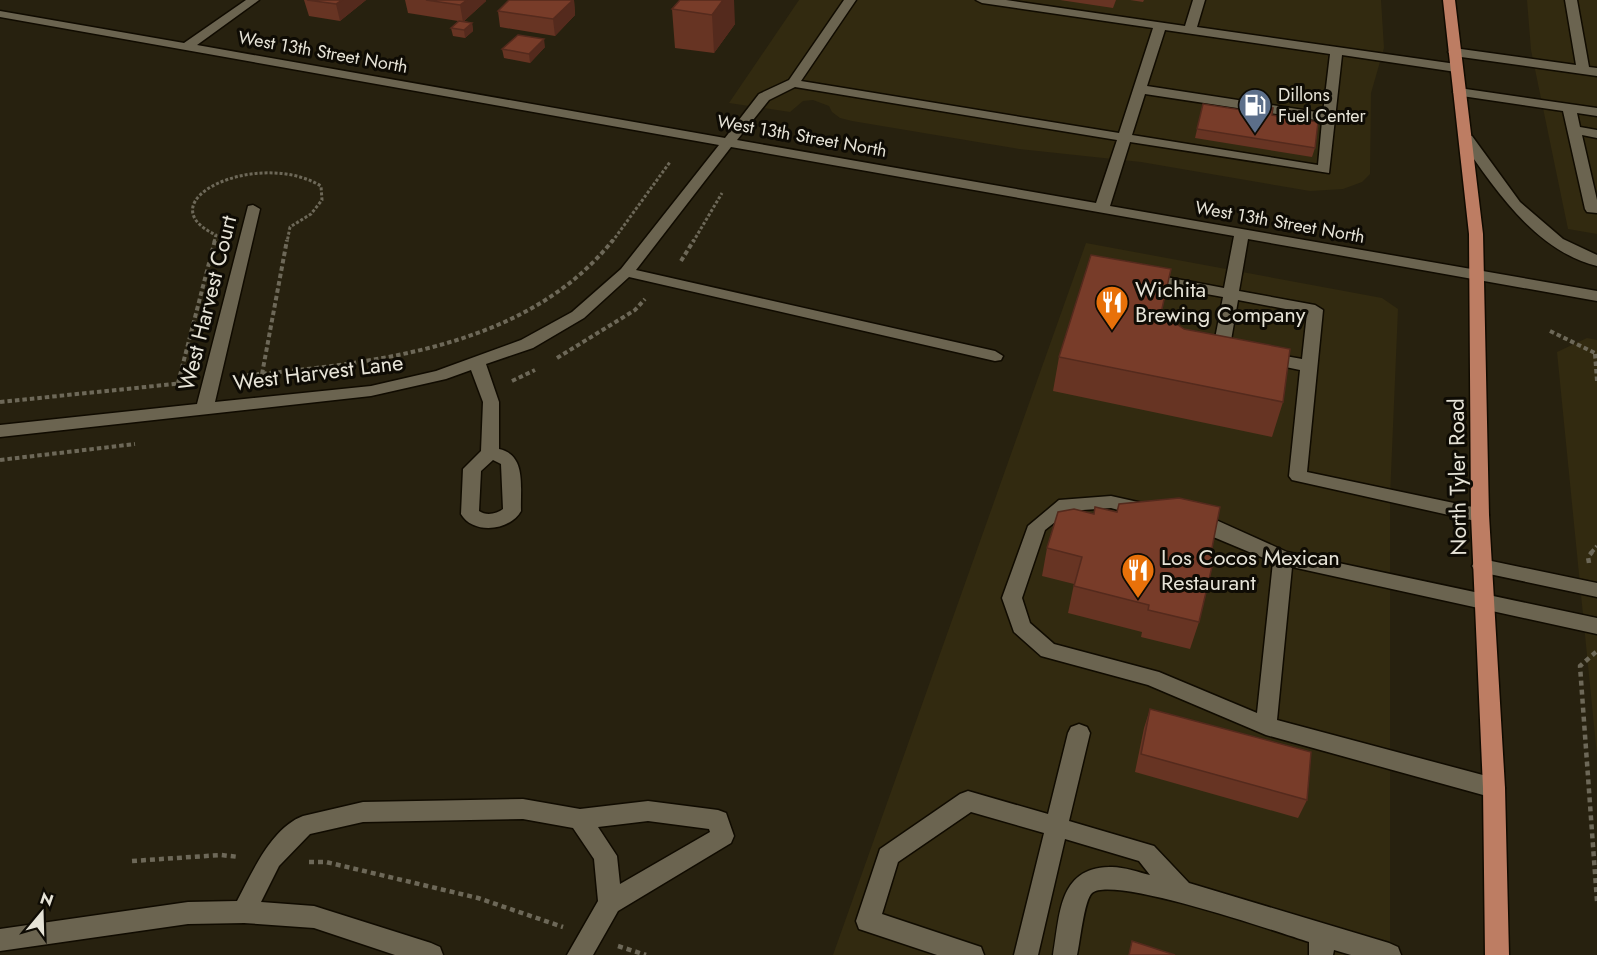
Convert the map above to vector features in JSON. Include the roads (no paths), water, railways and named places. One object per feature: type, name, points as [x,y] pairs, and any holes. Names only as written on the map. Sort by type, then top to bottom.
[{"type":"main road","name":"North Tyler Road","points":[[1449,0],[1459,92],[1467,139],[1477,275],[1480,515],[1494,788],[1497,955]]},
{"type":"street","points":[[186,46],[253,0]]},
{"type":"street","points":[[850,0],[793,83],[1125,137],[1284,158],[1324,170],[1336,51]]},
{"type":"street","points":[[982,0],[1336,51],[1597,72]]},
{"type":"street","points":[[1190,30],[1199,0]]},
{"type":"street","points":[[1571,0],[1583,70]]},
{"type":"street","name":"West 13th Street North","points":[[0,14],[1597,296]]},
{"type":"street","points":[[1102,208],[1160,26]]},
{"type":"street","name":"West Harvest Lane","points":[[0,431],[371,391],[417,382],[527,344],[578,315],[626,272],[764,97],[793,83]]},
{"type":"street","points":[[1140,89],[1329,118]]},
{"type":"street","points":[[1459,92],[1597,111]]},
{"type":"street","points":[[1229,117],[1232,103]]},
{"type":"street","points":[[1569,108],[1592,209],[1597,210]]},
{"type":"street","points":[[1288,126],[1290,112]]},
{"type":"street","points":[[1574,130],[1597,134]]},
{"type":"street","points":[[1467,139],[1515,204],[1557,241],[1597,261]]},
{"type":"street","name":"West Harvest Court","points":[[205,408],[253,209]]},
{"type":"street","points":[[1242,233],[1221,349],[1309,366]]},
{"type":"street","points":[[626,272],[995,356]]},
{"type":"street","points":[[1128,275],[1315,310],[1298,476],[1480,515]]},
{"type":"street","points":[[477,362],[491,402],[490,453]]},
{"type":"street","points":[[1154,512],[1110,502],[1065,505],[1037,526],[1012,598],[1021,627],[1048,650],[1152,678],[1266,726],[1494,788]]},
{"type":"street","points":[[1176,517],[1209,525],[1283,558],[1595,626]]},
{"type":"street","points":[[1266,726],[1283,558]]},
{"type":"street","points":[[1482,566],[1594,590]]},
{"type":"street","points":[[1026,955],[1079,733]]},
{"type":"street","points":[[972,955],[868,921],[888,856],[968,801],[1146,853],[1181,892]]},
{"type":"street","points":[[243,912],[271,859],[303,826],[363,812],[523,809],[580,819],[648,811],[718,820],[723,836],[610,903],[584,946]]},
{"type":"street","points":[[580,819],[605,856],[610,903]]},
{"type":"street","points":[[1065,955],[1076,897],[1082,886],[1111,877],[1181,892],[1322,945],[1389,955]]},
{"type":"street","points":[[0,940],[188,913],[243,912],[314,917],[431,955]]},
{"type":"place","name":"Dillons Fuel Center","points":[[1255,134]]},
{"type":"place","name":"Wichita Brewing Company","points":[[1112,331]]},
{"type":"place","name":"Los Cocos Mexican Restaurant","points":[[1138,599]]}]
